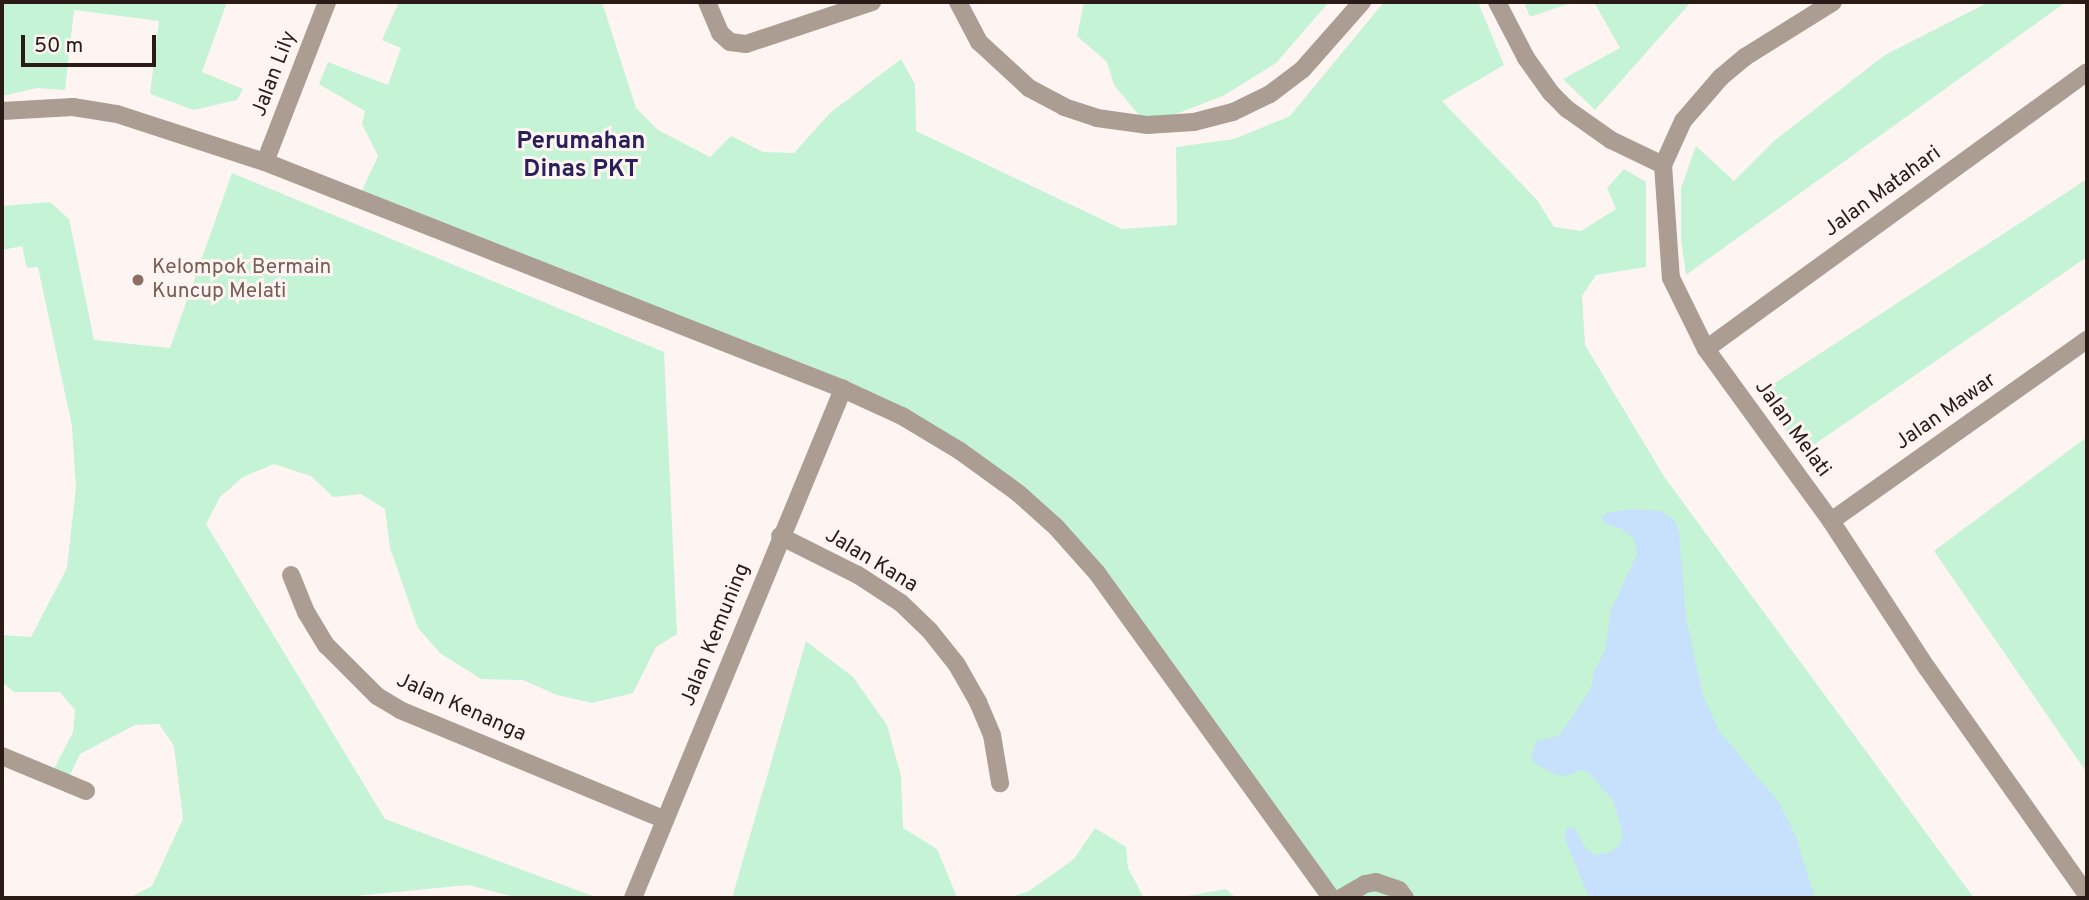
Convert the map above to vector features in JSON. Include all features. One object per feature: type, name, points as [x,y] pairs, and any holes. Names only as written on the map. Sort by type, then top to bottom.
[{"type":"street","name":"Jalan Lily","points":[[265,162],[327,2]]},
{"type":"street","points":[[707,2],[720,33],[730,42],[746,44],[872,2]]},
{"type":"street","points":[[958,2],[979,42],[1029,88],[1064,107],[1097,118],[1147,125],[1194,122],[1233,112],[1270,94],[1302,70],[1362,2]]},
{"type":"street","points":[[1497,2],[1526,58],[1551,93],[1567,109],[1611,140],[1663,165]]},
{"type":"street","name":"Jalan Melati","points":[[1833,2],[1745,57],[1721,77],[1683,121],[1663,165],[1671,278],[1686,314],[1706,349],[1831,521],[1927,668],[2087,895]]},
{"type":"street","name":"Jalan Matahari","points":[[1706,349],[2087,72]]},
{"type":"street","points":[[2,111],[73,107],[117,114],[265,162],[843,389],[902,416],[960,451],[1018,494],[1056,527],[1097,573],[1331,898]]},
{"type":"street","name":"Jalan Mawar","points":[[1831,521],[2087,340]]},
{"type":"street","name":"Jalan Kemuning","points":[[633,898],[780,536],[843,389]]},
{"type":"street","name":"Jalan Kana","points":[[780,536],[858,575],[901,603],[930,631],[957,665],[978,702],[992,734],[1000,783]]},
{"type":"street","name":"Jalan Kenanga","points":[[291,575],[306,612],[326,645],[377,696],[400,710],[665,820]]},
{"type":"street","points":[[2,756],[86,791]]},
{"type":"street","points":[[1341,898],[1365,884],[1376,882],[1399,890],[1405,898]]},
{"type":"green space","points":[[2,2],[227,2],[202,72],[243,89],[237,100],[194,110],[150,94],[159,21],[74,10],[65,90],[37,88],[2,96]]},
{"type":"green space","points":[[399,2],[602,2],[636,108],[658,130],[710,157],[731,136],[763,152],[794,153],[830,113],[901,59],[915,84],[916,131],[1122,229],[1177,225],[1176,147],[1234,139],[1290,116],[1384,2],[1478,2],[1504,65],[1442,101],[1537,200],[1554,227],[1581,231],[1616,209],[1607,188],[1624,169],[1646,182],[1646,267],[1596,275],[1582,296],[1585,345],[1665,478],[1974,898],[1335,898],[1058,525],[956,442],[361,193],[378,156],[362,124],[365,111],[319,84],[328,62],[388,85],[401,48],[382,40]]},
{"type":"green space","points":[[1084,2],[1329,2],[1276,63],[1223,96],[1147,125],[1114,85],[1107,62],[1077,36]]},
{"type":"green space","points":[[1524,2],[1574,2],[1530,17]]},
{"type":"green space","points":[[1594,2],[1691,2],[1595,110],[1563,79],[1620,48]]},
{"type":"green space","points":[[1989,2],[2066,2],[1686,275],[1681,239],[1681,188],[1696,146],[1734,181],[1775,140],[1885,55]]},
{"type":"green space","points":[[232,173],[664,352],[677,634],[656,647],[633,693],[592,703],[557,695],[523,680],[481,679],[440,653],[418,628],[390,548],[385,509],[361,494],[333,497],[311,476],[274,464],[243,477],[220,497],[206,524],[385,819],[598,898],[519,898],[468,885],[335,898],[129,898],[152,886],[183,819],[174,746],[159,724],[135,725],[80,754],[70,775],[56,774],[54,769],[73,732],[75,710],[60,692],[14,692],[2,682],[2,635],[31,637],[67,568],[76,487],[72,426],[38,267],[27,268],[22,246],[2,250],[2,206],[50,202],[69,219],[94,340],[170,348]]},
{"type":"green space","points":[[2087,179],[2087,257],[1802,453],[1758,394]]},
{"type":"green space","points":[[2087,437],[2087,773],[1934,551]]},
{"type":"green space","points":[[806,641],[853,677],[887,725],[901,776],[903,828],[937,849],[957,897],[964,898],[732,898]]},
{"type":"green space","points":[[1095,828],[1126,847],[1128,868],[1144,898],[1007,898],[1029,891],[1074,859]]},
{"type":"green space","points":[[1226,889],[1236,898],[1176,898]]},
{"type":"water","points":[[1634,509],[1661,511],[1675,521],[1679,531],[1686,619],[1703,695],[1719,731],[1780,804],[1796,837],[1815,898],[1594,898],[1588,895],[1565,839],[1566,830],[1568,827],[1575,829],[1586,849],[1595,855],[1611,852],[1620,844],[1623,835],[1614,802],[1588,772],[1582,770],[1566,776],[1557,775],[1534,763],[1531,757],[1537,741],[1559,736],[1591,689],[1594,671],[1605,651],[1611,610],[1637,554],[1634,539],[1622,529],[1604,523],[1601,517],[1606,513]]},
{"type":"place","name":"Kelompok Bermain Kuncup Melati","points":[[138,280]]},
{"type":"district","name":"Perumahan Dinas PKT","points":[[581,157]]}]
